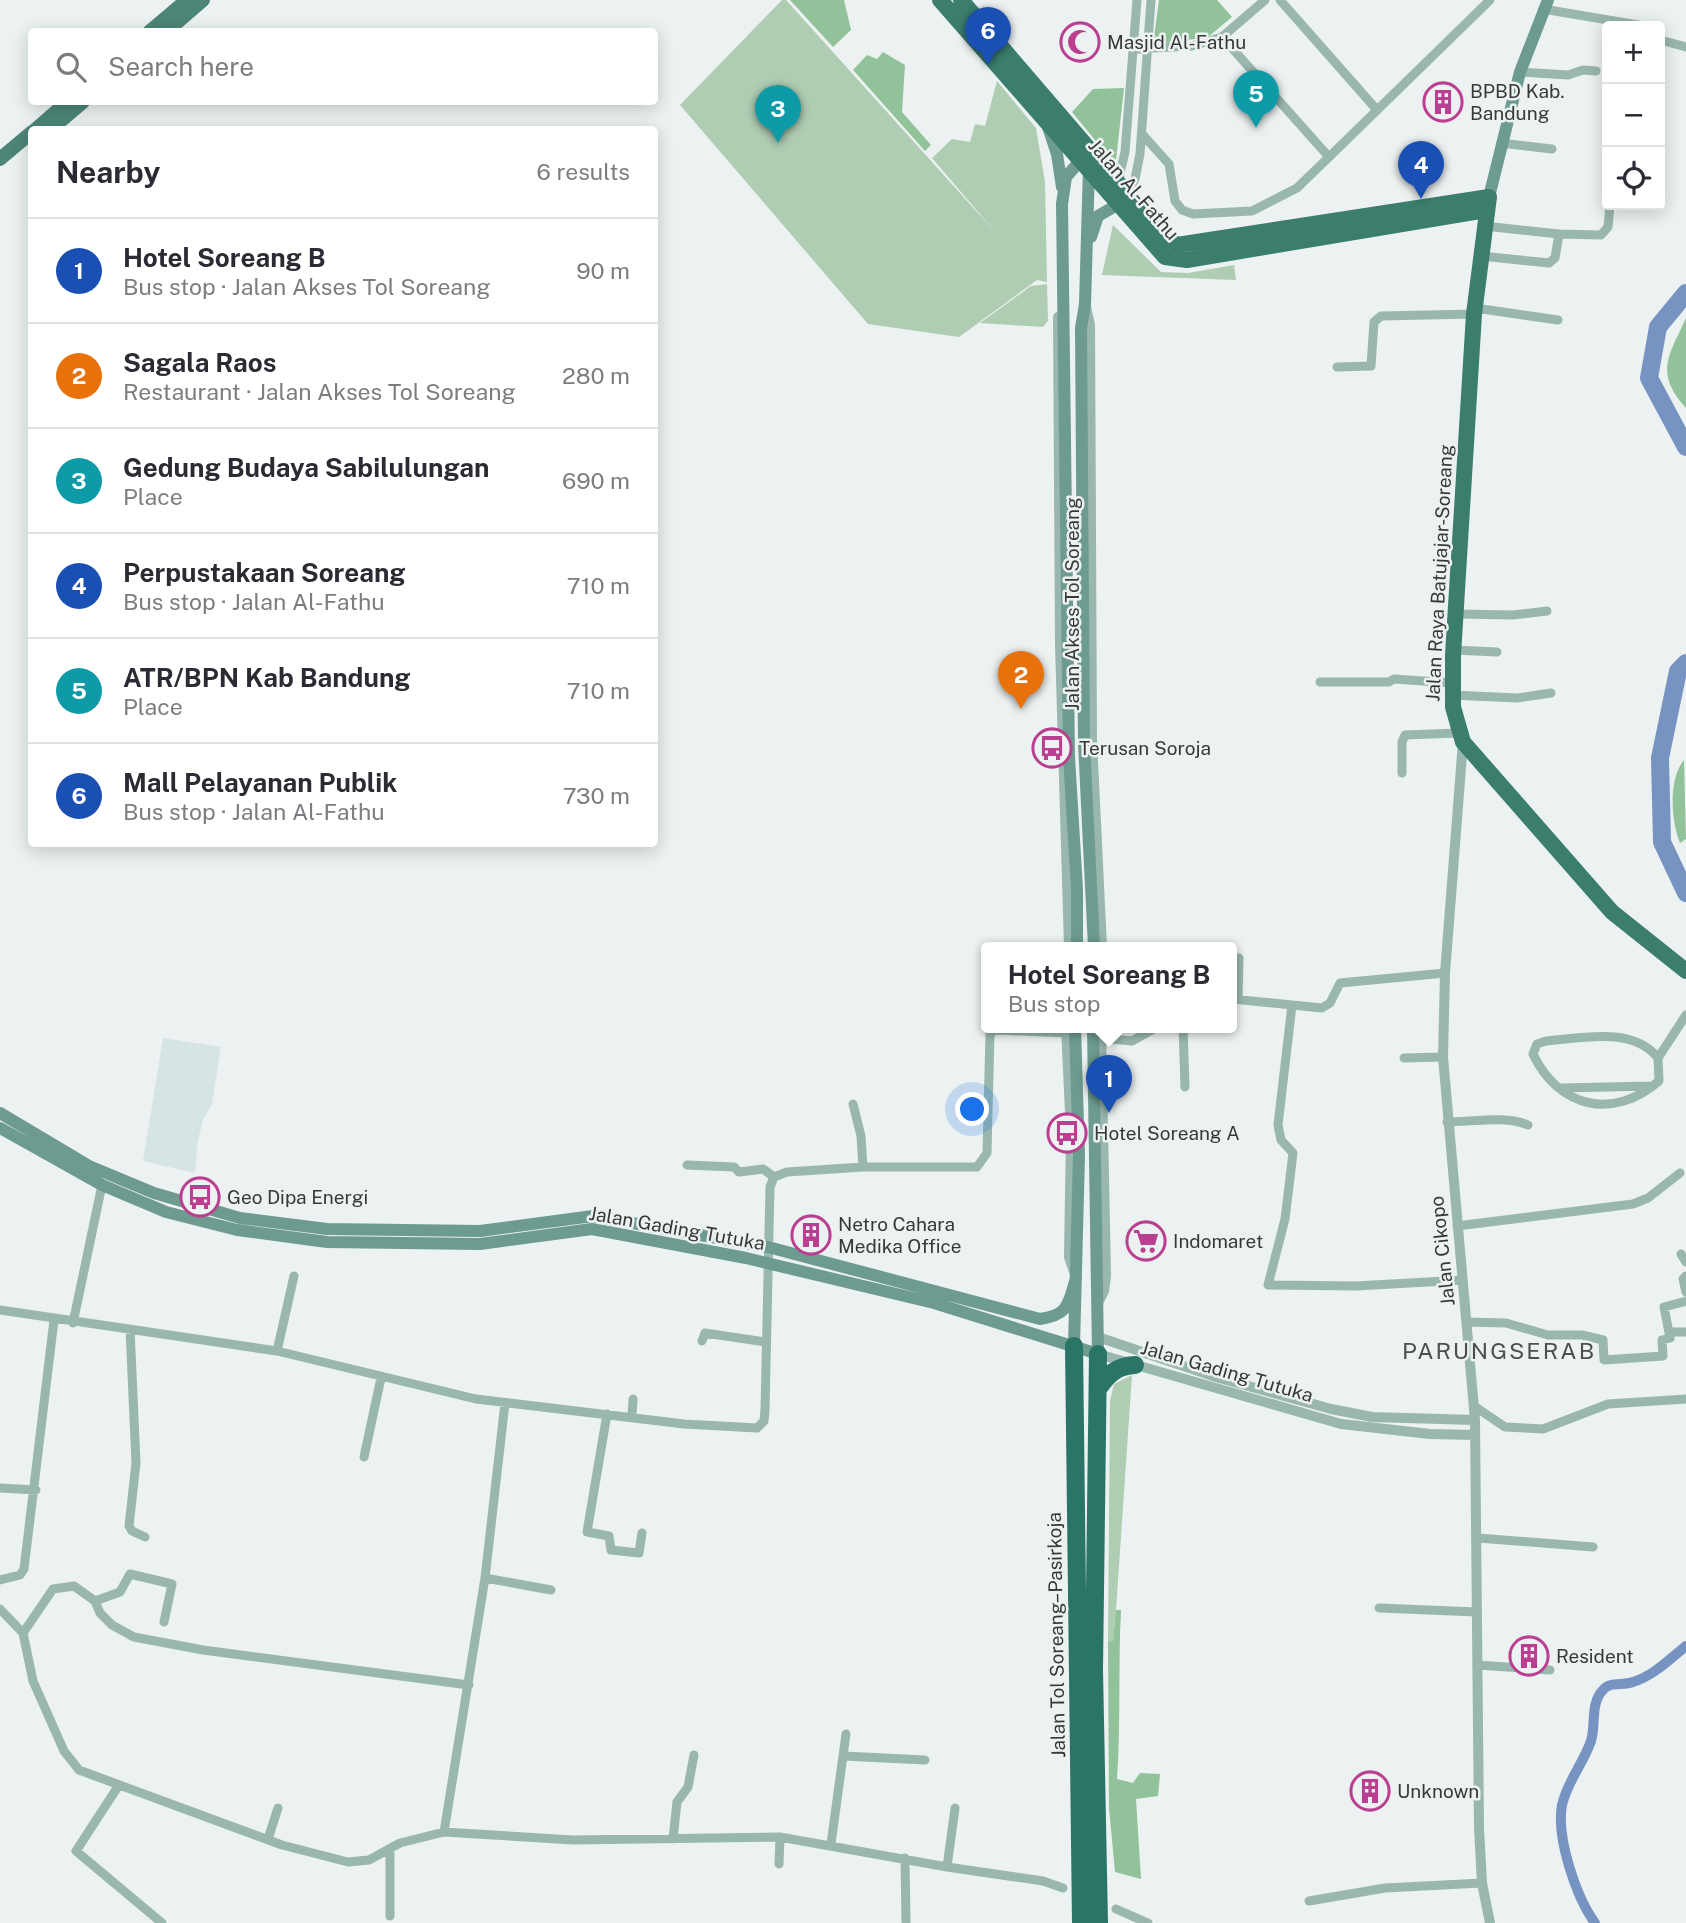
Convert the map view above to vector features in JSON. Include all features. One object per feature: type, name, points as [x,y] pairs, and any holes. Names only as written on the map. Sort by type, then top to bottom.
[{"type":"highway","name":"Jalan Al-Fathu","points":[[940,0],[960,6],[1119,195],[1154,247],[1165,257],[1178,260],[1333,227],[1486,211]]},
{"type":"highway","name":"Jalan Al-Fathu","points":[[960,6],[1044,119],[1087,159]]},
{"type":"highway","name":"Jalan Raya Batujajar-Soreang","points":[[1461,738],[1452,689],[1453,650],[1474,311],[1486,211]]},
{"type":"highway","points":[[1461,738],[1612,912],[1686,971]]},
{"type":"highway","name":"Jalan Tol Soreang–Pasirkoja","points":[[1074,1338],[1081,1923]]},
{"type":"highway","name":"Jalan Tol Soreang–Pasirkoja","points":[[1098,1345],[1094,1670],[1099,1923]]},
{"type":"highway","points":[[1098,1389],[1112,1372],[1125,1365],[1135,1365]]},
{"type":"main road","points":[[154,28],[187,0]]},
{"type":"main road","points":[[171,28],[203,0]]},
{"type":"main road","points":[[1486,211],[1520,72],[1546,4]]},
{"type":"main road","points":[[39,126],[63,105]]},
{"type":"main road","points":[[55,126],[79,105]]},
{"type":"main road","name":"Jalan Akses Tol Soreang","points":[[1044,119],[1057,154],[1062,191],[1069,757],[1077,942]]},
{"type":"main road","points":[[0,159],[28,135]]},
{"type":"main road","points":[[0,171],[28,148]]},
{"type":"main road","points":[[1062,191],[1066,177],[1087,159]]},
{"type":"main road","name":"Jalan Akses Tol Soreang","points":[[1087,159],[1085,304],[1081,328],[1082,647],[1084,743],[1098,929],[1095,942]]},
{"type":"main road","points":[[1086,254],[1098,216],[1119,195]]},
{"type":"main road","points":[[1068,646],[1082,647]]},
{"type":"main road","points":[[1069,1033],[1079,1156],[1074,1338]]},
{"type":"main road","points":[[1093,1033],[1098,1345]]},
{"type":"main road","name":"Jalan Gading Tutuka","points":[[0,1113],[107,1174],[184,1203],[240,1218],[327,1229],[487,1231],[593,1216],[768,1247],[1040,1319],[1058,1316],[1067,1308],[1076,1278]]},
{"type":"main road","name":"Jalan Gading Tutuka","points":[[0,1128],[102,1185],[166,1212],[237,1230],[327,1242],[494,1244],[584,1229],[683,1245],[934,1303],[1098,1345]]},
{"type":"street","points":[[1119,195],[1135,49],[1137,0]]},
{"type":"street","points":[[1119,195],[1138,169],[1152,0]]},
{"type":"street","points":[[1135,49],[1192,46],[1222,37],[1265,0]]},
{"type":"street","points":[[1280,0],[1377,110]]},
{"type":"street","points":[[1142,134],[1169,164],[1175,201],[1182,211],[1193,214],[1252,211],[1297,188],[1490,0]]},
{"type":"street","points":[[1546,4],[1622,21]]},
{"type":"street","points":[[1222,37],[1329,157]]},
{"type":"street","points":[[1665,41],[1686,47]]},
{"type":"street","points":[[1520,72],[1567,75],[1583,70],[1596,71]]},
{"type":"street","points":[[1502,143],[1552,149]]},
{"type":"street","points":[[1486,211],[1559,234],[1601,235],[1608,227],[1610,210]]},
{"type":"street","points":[[1481,256],[1549,262],[1555,257],[1559,234]]},
{"type":"street","name":"Jalan Akses Tol Soreang","points":[[1085,304],[1090,325],[1092,740],[1098,929],[1101,942]]},
{"type":"street","name":"Jalan Akses Tol Soreang","points":[[1063,305],[1058,322],[1057,468],[1062,760],[1073,877],[1069,942]]},
{"type":"street","points":[[1337,367],[1371,366],[1374,321],[1381,316],[1474,311],[1558,320]]},
{"type":"street","points":[[1456,614],[1513,615],[1547,611]]},
{"type":"street","points":[[1453,650],[1497,652]]},
{"type":"street","points":[[1321,682],[1394,680],[1517,698],[1551,694]]},
{"type":"street","points":[[1402,773],[1402,742],[1405,735],[1461,738]]},
{"type":"street","name":"Jalan Cikopo","points":[[1461,738],[1445,973],[1443,1057],[1475,1420],[1482,1883],[1490,1923]]},
{"type":"street","points":[[1237,978],[1239,958]]},
{"type":"street","points":[[1237,999],[1326,1006],[1337,987],[1345,982],[1445,973]]},
{"type":"street","points":[[1292,1004],[1278,1125],[1281,1140],[1293,1151],[1293,1155],[1285,1219],[1268,1285],[1356,1286],[1463,1280]]},
{"type":"street","points":[[1658,1058],[1648,1046],[1629,1039],[1604,1037],[1537,1044],[1534,1054],[1540,1068],[1561,1088],[1590,1105],[1625,1102],[1659,1081],[1658,1058],[1686,1015]]},
{"type":"street","points":[[0,1310],[73,1323],[277,1351],[476,1399],[684,1424],[760,1427],[765,1418],[767,1264],[770,1187],[774,1177],[787,1172],[863,1167],[979,1166],[986,1153],[990,1033]]},
{"type":"street","points":[[1099,1301],[1104,1291],[1106,1276],[1101,1033],[1132,1041],[1146,1033]]},
{"type":"street","points":[[1183,1033],[1185,1087]]},
{"type":"street","points":[[1404,1058],[1443,1057]]},
{"type":"street","points":[[1561,1088],[1653,1086]]},
{"type":"street","points":[[853,1104],[861,1136],[863,1167]]},
{"type":"street","points":[[1447,1122],[1486,1122],[1507,1118],[1528,1125]]},
{"type":"street","points":[[687,1165],[734,1167],[739,1172],[763,1169],[774,1177]]},
{"type":"street","points":[[1457,1226],[1633,1204],[1648,1198],[1680,1173]]},
{"type":"street","points":[[73,1323],[102,1185]]},
{"type":"street","points":[[277,1351],[294,1276]]},
{"type":"street","points":[[1686,1276],[1683,1279],[1686,1292]]},
{"type":"street","points":[[1467,1322],[1506,1324],[1548,1335],[1582,1335],[1603,1340],[1604,1360],[1663,1356],[1662,1340],[1670,1338],[1664,1307],[1686,1301]]},
{"type":"street","points":[[0,1580],[20,1575],[24,1569],[36,1490],[54,1320]]},
{"type":"street","points":[[130,1329],[136,1464],[129,1526],[132,1531],[145,1537]]},
{"type":"street","points":[[1669,1332],[1686,1332]]},
{"type":"street","points":[[702,1341],[706,1333],[766,1342]]},
{"type":"street","name":"Jalan Gading Tutuka","points":[[1098,1345],[1135,1365],[1341,1423],[1430,1434],[1475,1435]]},
{"type":"street","name":"Jalan Gading Tutuka","points":[[1098,1345],[1331,1409],[1372,1417],[1475,1420]]},
{"type":"street","points":[[365,1457],[381,1378]]},
{"type":"street","points":[[632,1416],[633,1399]]},
{"type":"street","points":[[1474,1406],[1505,1427],[1542,1429],[1608,1404],[1686,1399]]},
{"type":"street","points":[[444,1832],[485,1578],[505,1402]]},
{"type":"street","points":[[607,1414],[587,1532],[609,1536],[611,1550],[639,1553],[642,1533]]},
{"type":"street","points":[[0,1488],[36,1490]]},
{"type":"street","points":[[1478,1538],[1593,1547]]},
{"type":"street","points":[[95,1601],[120,1592],[130,1574],[169,1582],[173,1587],[164,1622]]},
{"type":"street","points":[[485,1578],[551,1590]]},
{"type":"street","points":[[23,1633],[53,1589],[74,1586],[95,1601],[100,1613],[112,1625],[134,1637],[203,1650],[469,1685]]},
{"type":"street","points":[[1379,1608],[1477,1612]]},
{"type":"street","points":[[0,1609],[23,1633],[33,1681],[68,1758],[87,1774],[268,1839],[348,1863],[369,1860],[400,1843],[444,1832],[573,1840],[780,1837],[1043,1881],[1063,1888]]},
{"type":"street","points":[[1477,1665],[1550,1670]]},
{"type":"street","points":[[831,1844],[846,1734]]},
{"type":"street","points":[[673,1839],[677,1802],[687,1789],[694,1755]]},
{"type":"street","points":[[843,1756],[925,1760]]},
{"type":"street","points":[[119,1784],[76,1851],[162,1923]]},
{"type":"street","points":[[268,1839],[278,1808]]},
{"type":"street","points":[[947,1867],[955,1808]]},
{"type":"street","points":[[779,1864],[780,1837]]},
{"type":"street","points":[[390,1849],[390,1916]]},
{"type":"street","points":[[905,1858],[905,1923]]},
{"type":"street","points":[[1309,1900],[1385,1888],[1482,1883]]},
{"type":"street","points":[[1116,1909],[1147,1923]]},
{"type":"shaded area","name":"Geo Dipa Energi","points":[[163,1038],[221,1047],[212,1104],[203,1120],[198,1140],[195,1173],[143,1161]]},
{"type":"green space","points":[[782,0],[786,0],[996,233],[932,158],[952,139],[970,142],[975,124],[985,126],[997,81],[1036,128],[1045,182],[1047,282],[1037,280],[959,337],[868,324],[680,105]]},
{"type":"green space","points":[[790,0],[844,0],[851,30],[833,47]]},
{"type":"green space","points":[[1159,0],[1217,0],[1232,17],[1208,37],[1153,45]]},
{"type":"green space","points":[[883,52],[905,65],[902,112],[931,145],[925,151],[853,70],[867,55],[877,59]]},
{"type":"green space","points":[[1124,88],[1116,160],[1113,162],[1072,112],[1093,89]]},
{"type":"green space","points":[[1113,225],[1161,272],[1188,273],[1234,265],[1236,280],[1102,275]]},
{"type":"green space","points":[[1047,284],[1048,321],[1043,327],[980,323],[1031,286]]},
{"type":"green space","points":[[1686,318],[1686,408],[1670,384],[1667,373],[1670,353]]},
{"type":"green space","points":[[1684,760],[1686,839],[1680,843],[1675,823],[1673,789]]},
{"type":"green space","points":[[1132,1375],[1116,1610],[1113,1642],[1108,1642],[1110,1401],[1114,1384]]},
{"type":"green space","points":[[1116,1610],[1121,1610],[1117,1779],[1133,1783],[1140,1773],[1160,1774],[1158,1796],[1136,1799],[1141,1879],[1115,1872],[1109,1808],[1108,1642],[1113,1641]]},
{"type":"waterway","points":[[1686,293],[1658,327],[1649,378],[1686,447]]},
{"type":"waterway","points":[[1686,663],[1678,671],[1660,758],[1662,842],[1686,893]]},
{"type":"waterway","points":[[1595,1923],[1581,1898],[1565,1850],[1561,1818],[1564,1797],[1591,1741],[1596,1701],[1603,1690],[1647,1676],[1686,1646]]},
{"type":"place","name":"Masjid Al-Fathu","points":[[1080,42]]},
{"type":"place","name":"Mall Pelayanan Publik","points":[[988,65]]},
{"type":"place","name":"BPBD Kab. Bandung","points":[[1443,102]]},
{"type":"place","name":"ATR/BPN Kab Bandung","points":[[1256,128]]},
{"type":"place","name":"Gedung Budaya Sabilulungan","points":[[778,143]]},
{"type":"place","name":"Perpustakaan Soreang","points":[[1421,199]]},
{"type":"place","name":"Sagala Raos","points":[[1021,709]]},
{"type":"place","name":"Terusan Soroja","points":[[1052,748]]},
{"type":"place","name":"Hotel Soreang B","points":[[1109,1113]]},
{"type":"place","name":"Hotel Soreang A","points":[[1067,1133]]},
{"type":"place","name":"Geo Dipa Energi","points":[[200,1197]]},
{"type":"place","name":"Netro Cahara Medika Office","points":[[811,1235]]},
{"type":"place","name":"Indomaret","points":[[1146,1241]]},
{"type":"place","name":"Resident","points":[[1529,1656]]},
{"type":"place","name":"Unknown","points":[[1370,1791]]},
{"type":"district","name":"PARUNGSERAB","points":[[1499,1351]]}]
